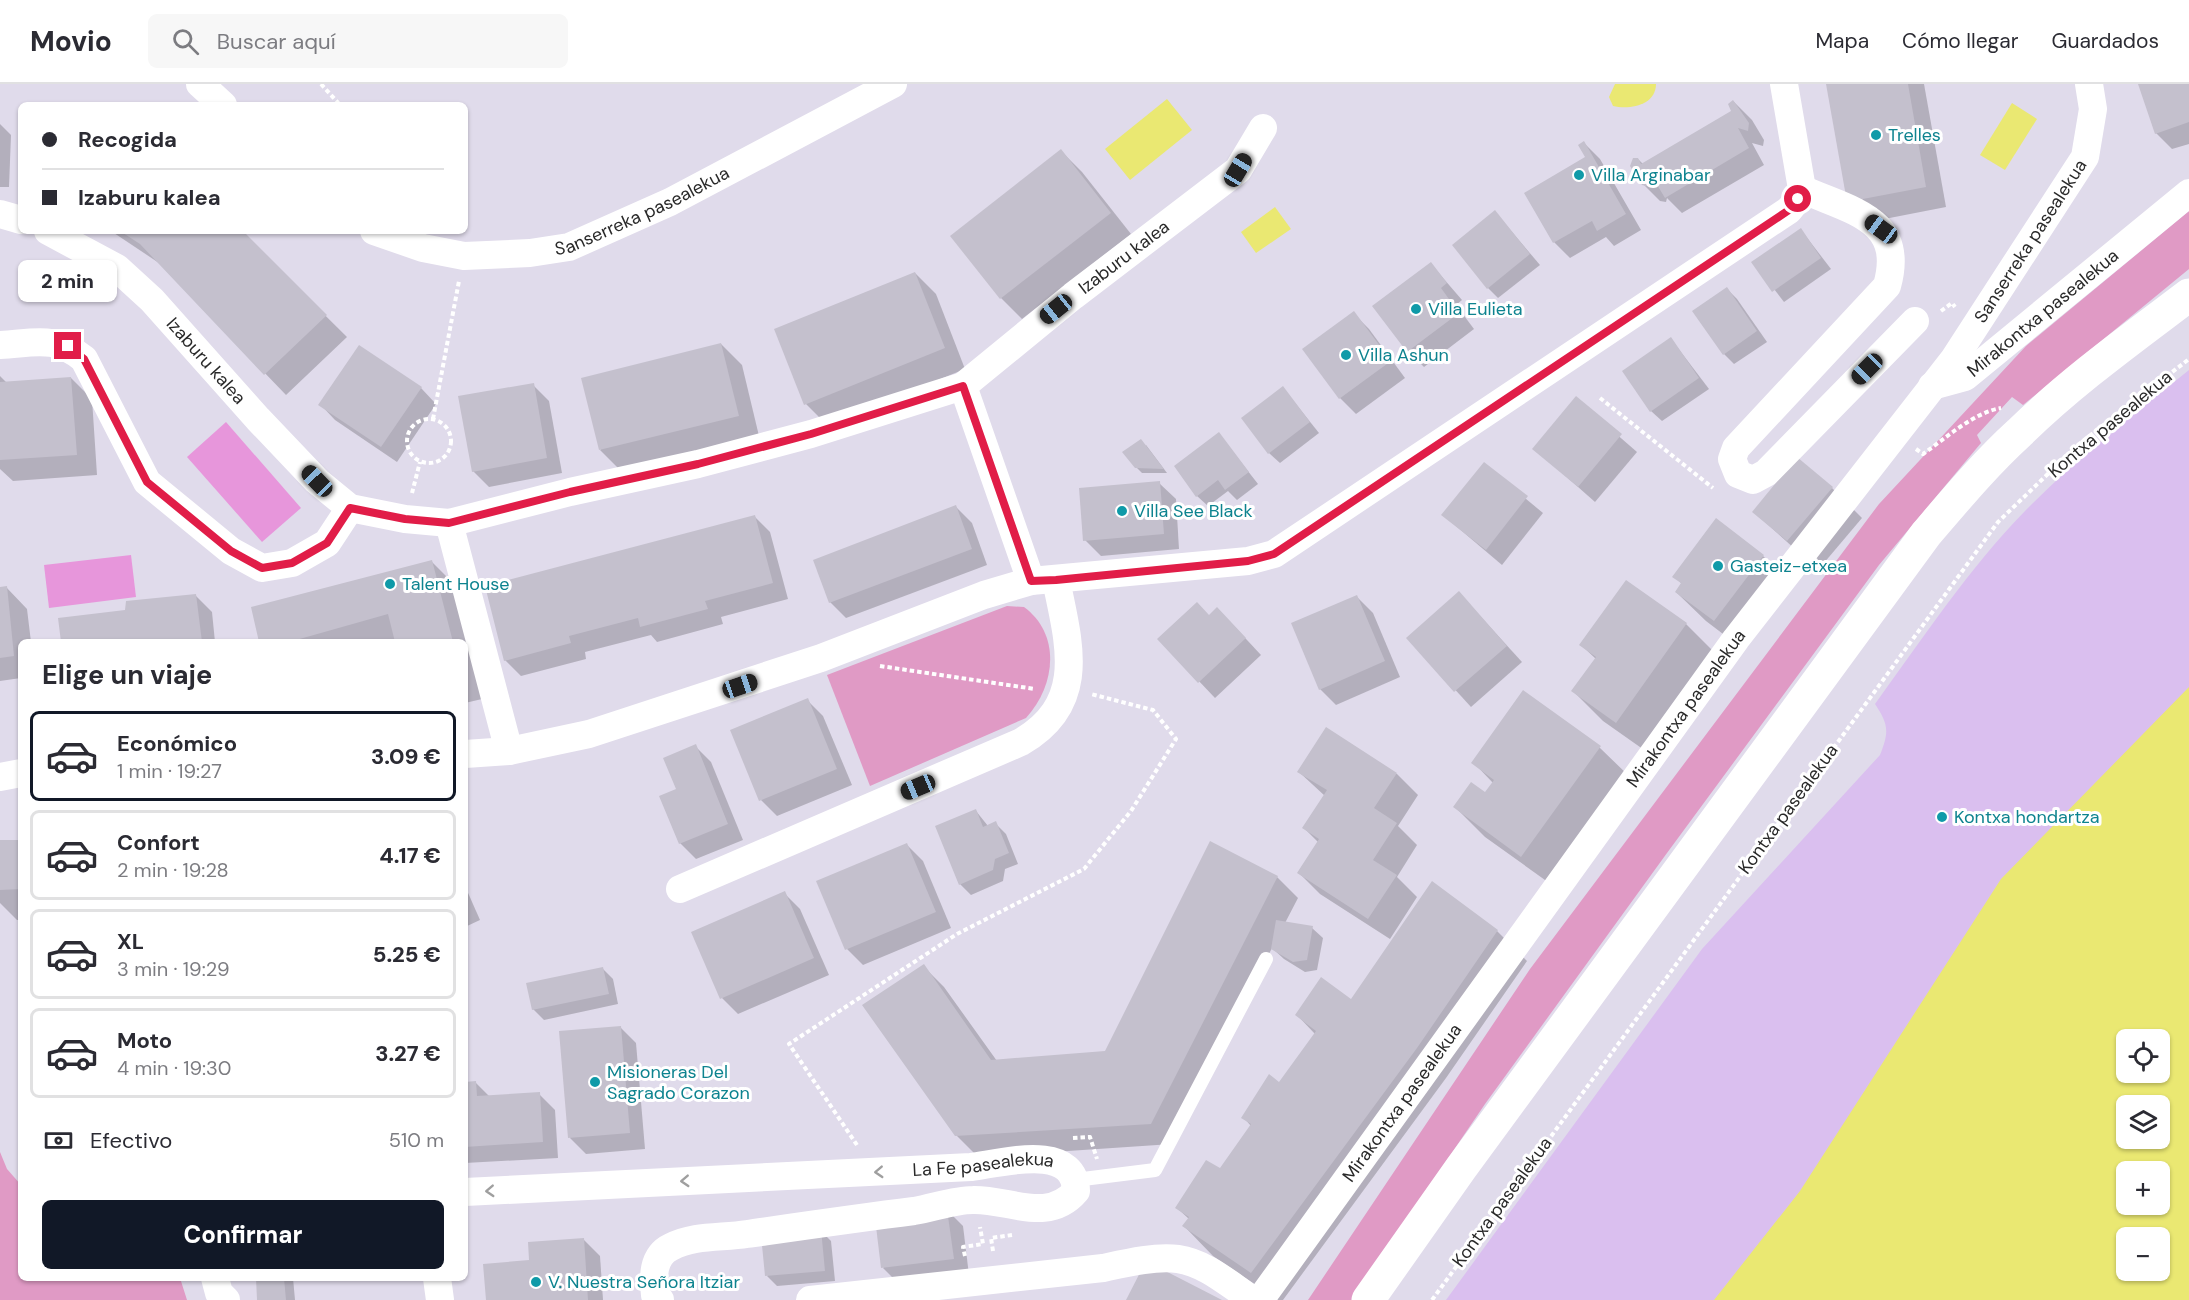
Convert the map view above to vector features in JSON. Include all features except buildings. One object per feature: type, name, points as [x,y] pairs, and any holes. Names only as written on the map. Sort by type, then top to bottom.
[{"type":"main road","points":[[1368,1300],[1461,1168],[1926,534],[1968,484],[2019,432],[2074,384],[2189,295]]},
{"type":"street","points":[[200,84],[220,102]]},
{"type":"street","name":"Sanserreka pasealekua","points":[[383,234],[423,248],[464,256],[530,254],[569,247],[670,202],[893,84]]},
{"type":"street","points":[[468,754],[509,751],[589,734],[821,658],[984,595],[1043,581],[1248,561],[1274,554],[1789,210],[1798,199],[1802,189],[1784,84]]},
{"type":"street","name":"Sanserreka pasealekua","points":[[1932,386],[1954,358],[2085,157],[2093,109],[2089,84]]},
{"type":"street","name":"Izaburu kalea","points":[[54,234],[117,268],[152,300],[272,435],[317,481],[350,508],[405,519],[449,523],[570,492],[698,464],[811,434],[963,386],[1073,296],[1238,170],[1263,128]]},
{"type":"street","points":[[1802,189],[1860,214],[1881,229],[1889,245],[1893,264],[1887,285],[1736,448],[1732,459],[1738,474],[1753,480],[1766,473],[1915,321]]},
{"type":"street","name":"Mirakontxa pasealekua","points":[[1260,1300],[1736,639],[1932,386],[1965,377],[2189,193]]},
{"type":"street","points":[[0,214],[18,219]]},
{"type":"street","points":[[0,345],[50,342],[68,346],[84,359],[147,482],[231,551],[262,568],[292,563],[327,543],[350,508]]},
{"type":"street","points":[[680,889],[1021,742],[1043,729],[1056,712],[1068,679],[1068,650],[1043,581],[963,386]]},
{"type":"street","points":[[449,523],[509,751]]},
{"type":"street","points":[[0,777],[18,774]]},
{"type":"street","name":"La Fe pasealekua","points":[[468,1192],[971,1167],[1032,1159],[1057,1161],[1072,1173],[1076,1180],[1076,1191],[1066,1202],[1055,1207],[1041,1208],[972,1200],[724,1237],[696,1238],[669,1248],[656,1263],[653,1275],[655,1295],[660,1300]]},
{"type":"street","points":[[810,1300],[991,1269],[1178,1259],[1207,1269],[1252,1300]]},
{"type":"street","points":[[216,1281],[219,1293],[225,1300]]},
{"type":"street","points":[[438,1281],[440,1300]]},
{"type":"lane","points":[[1076,1180],[1155,1170],[1266,959]]},
{"type":"path","points":[[321,84],[337,102]]},
{"type":"path","points":[[433,419],[464,256]]},
{"type":"path","name":"Kontxa pasealekua","points":[[1432,1300],[1998,522],[2079,444],[2189,359]]},
{"type":"path","points":[[1600,398],[1714,489],[1738,474]]},
{"type":"path","points":[[1923,454],[1958,429],[1992,410]]},
{"type":"path","points":[[433,419],[448,430],[451,447],[440,460],[427,463],[410,453],[407,436],[418,422],[433,419]]},
{"type":"path","points":[[873,665],[1039,690]]},
{"type":"path","points":[[802,1063],[789,1044],[957,934],[1084,869],[1131,811],[1176,739],[1153,710],[1089,693]]},
{"type":"path","points":[[958,1203],[962,1230],[980,1226],[983,1244],[963,1247],[966,1266],[985,1264],[991,1269]]},
{"type":"path","points":[[991,1269],[991,1238],[1021,1234]]},
{"type":"shaded area","points":[[1615,84],[1656,84],[1652,97],[1647,101],[1634,106],[1620,107],[1613,106],[1609,97]]},
{"type":"shaded area","points":[[1167,99],[1192,130],[1130,180],[1105,149]]},
{"type":"shaded area","points":[[2012,103],[2037,119],[2005,170],[1980,155]]},
{"type":"shaded area","points":[[1275,207],[1291,229],[1256,253],[1241,232]]},
{"type":"shaded area","points":[[2189,211],[2189,269],[2023,405],[2012,397],[1977,435],[1981,443],[1879,565],[1667,853],[1485,1104],[1352,1300],[1308,1300],[1530,969],[1879,504],[2026,346]]},
{"type":"shaded area","points":[[226,422],[301,508],[262,542],[187,457]]},
{"type":"shaded area","points":[[131,555],[136,597],[49,608],[44,565]]},
{"type":"shaded area","points":[[1007,606],[1024,607],[1036,619],[1049,646],[1048,677],[1036,705],[1026,718],[870,786],[827,675]]},
{"type":"shaded area","points":[[2189,687],[2189,1300],[1714,1300],[1800,1191],[2001,879]]},
{"type":"shaded area","points":[[0,1152],[7,1169],[18,1182],[18,1281],[181,1281],[187,1300],[0,1300]]},
{"type":"sand","name":"Kontxa hondartza","points":[[2189,370],[2189,964],[2136,1029],[2116,1029],[2116,1059],[1973,1300],[1446,1300],[1702,949],[1880,755],[1886,729],[1875,704],[1966,579],[2026,510],[2105,438]]},
{"type":"place","name":"Trelles","points":[[1876,135]]},
{"type":"place","name":"Villa Arginabar","points":[[1579,175]]},
{"type":"place","name":"Villa Eulieta","points":[[1416,309]]},
{"type":"place","name":"Villa Ashun","points":[[1346,355]]},
{"type":"place","name":"Villa See Black","points":[[1122,511]]},
{"type":"place","name":"Gasteiz-etxea","points":[[1718,566]]},
{"type":"place","name":"Talent House","points":[[390,584]]},
{"type":"place","name":"Kontxa hondartza","points":[[1942,817]]},
{"type":"place","name":"Misioneras Del Sagrado Corazon","points":[[595,1082]]},
{"type":"place","name":"V. Nuestra Señora Itziar","points":[[536,1282]]},
{"type":"route","points":[[68,346],[84,359],[147,482],[231,551],[262,568],[292,563],[327,543],[350,508],[405,519],[449,523],[570,492],[698,464],[811,434],[963,386],[1031,581],[1056,580],[1248,561],[1274,554],[1789,210],[1798,199]]}]
